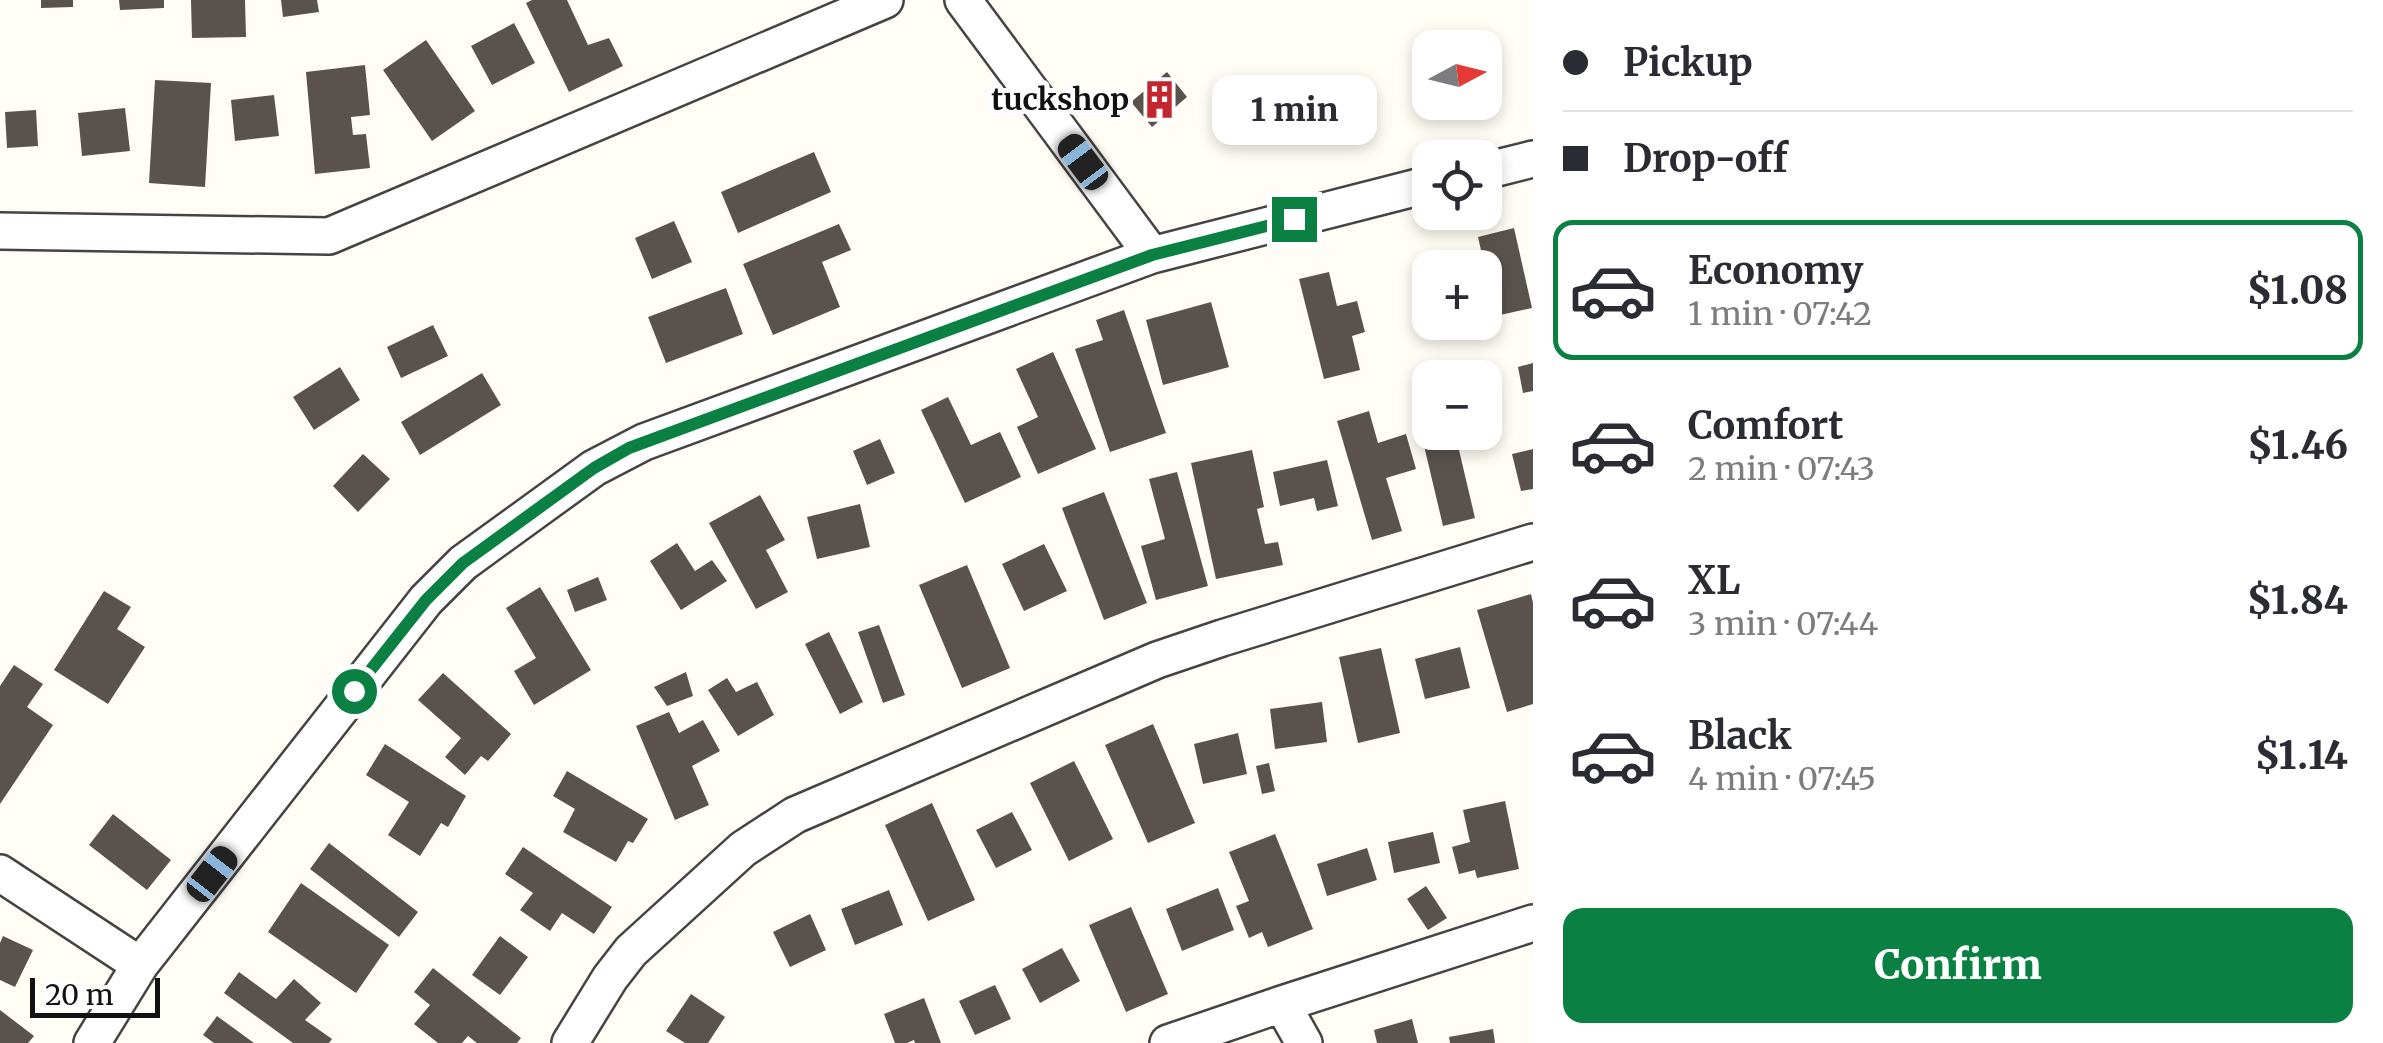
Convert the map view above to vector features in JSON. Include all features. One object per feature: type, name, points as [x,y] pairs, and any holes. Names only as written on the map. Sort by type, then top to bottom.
[{"type":"street","points":[[0,231],[330,236],[885,0]]},
{"type":"street","points":[[963,0],[1152,255]]},
{"type":"street","points":[[1502,166],[1533,158]]},
{"type":"street","points":[[92,1043],[140,965],[426,600],[463,563],[594,468],[644,442],[1152,255],[1412,189]]},
{"type":"street","points":[[570,1043],[630,951],[743,849],[795,814],[1157,660],[1533,542]]},
{"type":"street","points":[[0,873],[140,965]]},
{"type":"street","points":[[1168,1043],[1533,923]]},
{"type":"street","points":[[1282,1004],[1304,1043]]},
{"type":"building","points":[[41,0],[73,0],[73,7],[41,8]]},
{"type":"building","points":[[119,0],[164,0],[164,8],[120,10]]},
{"type":"building","points":[[191,0],[245,0],[246,37],[192,38]]},
{"type":"building","points":[[281,0],[317,0],[319,12],[283,17]]},
{"type":"building","points":[[567,0],[588,45],[609,38],[623,66],[569,92],[526,3]]},
{"type":"building","points":[[514,23],[535,63],[492,85],[471,46]]},
{"type":"building","points":[[426,40],[475,111],[432,141],[383,70]]},
{"type":"building","points":[[365,65],[370,115],[351,117],[353,135],[366,134],[370,168],[315,174],[306,72]]},
{"type":"building","name":"tuckshop","points":[[1167,72],[1187,97],[1152,127],[1131,102]]},
{"type":"building","points":[[155,80],[211,83],[205,187],[149,183]]},
{"type":"building","points":[[274,95],[279,136],[235,141],[231,100]]},
{"type":"building","points":[[125,108],[130,151],[82,156],[78,113]]},
{"type":"building","points":[[36,110],[38,146],[7,148],[5,112]]},
{"type":"building","points":[[814,152],[831,192],[738,233],[721,192]]},
{"type":"building","points":[[674,221],[692,262],[652,279],[635,238]]},
{"type":"building","points":[[839,224],[851,250],[822,262],[840,307],[773,335],[743,264]]},
{"type":"building","points":[[1514,228],[1532,308],[1502,315],[1502,250],[1481,250],[1478,237]]},
{"type":"building","points":[[1329,272],[1337,306],[1357,301],[1365,332],[1352,336],[1360,370],[1324,379],[1299,279]]},
{"type":"building","points":[[726,288],[743,334],[666,363],[648,317]]},
{"type":"building","points":[[1211,302],[1229,367],[1163,385],[1146,320]]},
{"type":"building","points":[[1124,310],[1166,433],[1110,452],[1075,349],[1103,340],[1096,320]]},
{"type":"building","points":[[433,325],[448,356],[401,378],[387,347]]},
{"type":"building","points":[[1053,352],[1096,449],[1038,474],[1017,427],[1038,417],[1016,369]]},
{"type":"building","points":[[1533,363],[1533,391],[1523,393],[1518,367]]},
{"type":"building","points":[[340,367],[360,400],[314,430],[293,397]]},
{"type":"building","points":[[482,373],[501,405],[420,455],[401,422]]},
{"type":"building","points":[[948,397],[971,445],[1000,432],[1021,477],[965,503],[921,410]]},
{"type":"building","points":[[1369,411],[1378,443],[1406,434],[1416,469],[1386,478],[1402,531],[1372,540],[1337,421]]},
{"type":"building","points":[[880,439],[895,473],[867,485],[853,451]]},
{"type":"building","points":[[1533,449],[1533,489],[1521,491],[1512,454]]},
{"type":"building","points":[[1252,450],[1264,507],[1257,509],[1265,544],[1278,542],[1283,565],[1216,579],[1191,463]]},
{"type":"building","points":[[1425,450],[1459,450],[1475,518],[1443,526]]},
{"type":"building","points":[[363,454],[390,479],[358,512],[333,486]]},
{"type":"building","points":[[1327,460],[1338,506],[1317,511],[1314,498],[1280,506],[1273,472]]},
{"type":"building","points":[[1177,472],[1208,586],[1156,600],[1141,546],[1165,539],[1149,479]]},
{"type":"building","points":[[1104,492],[1147,603],[1104,620],[1062,508]]},
{"type":"building","points":[[760,495],[785,540],[766,550],[788,592],[756,609],[709,523]]},
{"type":"building","points":[[860,504],[870,547],[817,559],[807,517]]},
{"type":"building","points":[[677,543],[695,571],[712,560],[727,581],[681,610],[650,561]]},
{"type":"building","points":[[1044,544],[1067,591],[1024,611],[1002,564]]},
{"type":"building","points":[[967,565],[1010,668],[962,688],[919,585]]},
{"type":"building","points":[[598,577],[607,600],[575,612],[567,590]]},
{"type":"building","points":[[540,587],[591,670],[534,705],[514,671],[536,658],[506,608]]},
{"type":"building","points":[[104,591],[131,607],[117,629],[145,647],[108,704],[54,670]]},
{"type":"building","points":[[1531,594],[1533,704],[1507,712],[1477,610]]},
{"type":"building","points":[[879,625],[905,695],[883,703],[858,632]]},
{"type":"building","points":[[829,632],[863,702],[840,714],[805,644]]},
{"type":"building","points":[[1460,647],[1470,688],[1425,699],[1415,659]]},
{"type":"building","points":[[1381,648],[1400,733],[1358,743],[1339,657]]},
{"type":"building","points":[[14,665],[43,684],[27,707],[53,725],[0,804],[0,686]]},
{"type":"building","points":[[686,672],[693,696],[667,706],[654,687]]},
{"type":"building","points":[[443,673],[511,734],[488,761],[481,756],[465,775],[445,757],[461,738],[418,700]]},
{"type":"building","points":[[727,678],[736,692],[757,682],[774,715],[738,736],[708,690]]},
{"type":"building","points":[[1322,702],[1327,742],[1275,749],[1270,709]]},
{"type":"building","points":[[669,712],[679,733],[703,720],[720,751],[692,766],[709,805],[675,820],[636,726]]},
{"type":"building","points":[[1153,724],[1195,823],[1148,843],[1105,745]]},
{"type":"building","points":[[1238,733],[1247,774],[1203,784],[1194,744]]},
{"type":"building","points":[[385,744],[466,796],[448,827],[441,823],[420,856],[388,835],[409,802],[366,775]]},
{"type":"building","points":[[1074,761],[1113,839],[1069,861],[1030,783]]},
{"type":"building","points":[[1269,763],[1275,791],[1262,794],[1256,766]]},
{"type":"building","points":[[567,771],[648,819],[616,862],[563,832],[575,809],[553,796]]},
{"type":"building","points":[[1505,801],[1519,869],[1477,878],[1475,870],[1459,874],[1452,847],[1470,842],[1463,810]]},
{"type":"building","points":[[932,803],[975,900],[928,921],[885,825]]},
{"type":"building","points":[[1012,812],[1032,850],[996,868],[976,830]]},
{"type":"building","points":[[113,814],[171,860],[147,890],[89,845]]},
{"type":"building","points":[[1433,832],[1440,863],[1394,873],[1388,842]]},
{"type":"building","points":[[1275,834],[1313,929],[1268,947],[1262,932],[1249,938],[1236,906],[1249,901],[1229,852]]},
{"type":"building","points":[[329,843],[418,912],[399,937],[310,869]]},
{"type":"building","points":[[523,847],[612,907],[594,934],[562,913],[550,931],[520,910],[533,893],[505,874]]},
{"type":"building","points":[[1367,848],[1377,880],[1327,896],[1317,864]]},
{"type":"building","points":[[301,883],[389,945],[356,993],[268,932]]},
{"type":"building","points":[[1426,886],[1447,918],[1428,930],[1407,899]]},
{"type":"building","points":[[1218,888],[1234,930],[1182,951],[1166,909]]},
{"type":"building","points":[[889,890],[903,925],[855,945],[841,909]]},
{"type":"building","points":[[1131,907],[1168,994],[1126,1012],[1089,925]]},
{"type":"building","points":[[810,914],[826,950],[790,967],[773,932]]},
{"type":"building","points":[[3,936],[33,950],[15,987],[0,980]]},
{"type":"building","points":[[500,936],[528,957],[500,995],[472,975]]},
{"type":"building","points":[[1062,948],[1080,981],[1040,1003],[1022,969]]},
{"type":"building","points":[[433,968],[521,1038],[517,1043],[477,1043],[468,1036],[462,1043],[438,1043],[414,1024],[430,1005],[414,992]]},
{"type":"building","points":[[239,972],[276,999],[294,979],[321,1003],[305,1020],[332,1039],[329,1043],[293,1043],[224,993]]},
{"type":"building","points":[[995,985],[1011,1019],[975,1035],[959,1001]]},
{"type":"building","points":[[691,994],[725,1017],[708,1043],[685,1043],[666,1031]]},
{"type":"building","points":[[924,998],[941,1043],[895,1043],[884,1014]]},
{"type":"building","points":[[0,1010],[34,1036],[28,1043],[0,1043]]},
{"type":"building","points":[[217,1016],[254,1043],[214,1043],[203,1035]]},
{"type":"building","points":[[1412,1019],[1418,1043],[1377,1043],[1374,1030]]},
{"type":"building","points":[[1493,1029],[1495,1043],[1450,1043],[1449,1037]]},
{"type":"place","name":"tuckshop","points":[[1159,99]]},
{"type":"route","points":[[354,691],[426,600],[463,563],[594,468],[629,448],[1152,255],[1294,219]]}]
